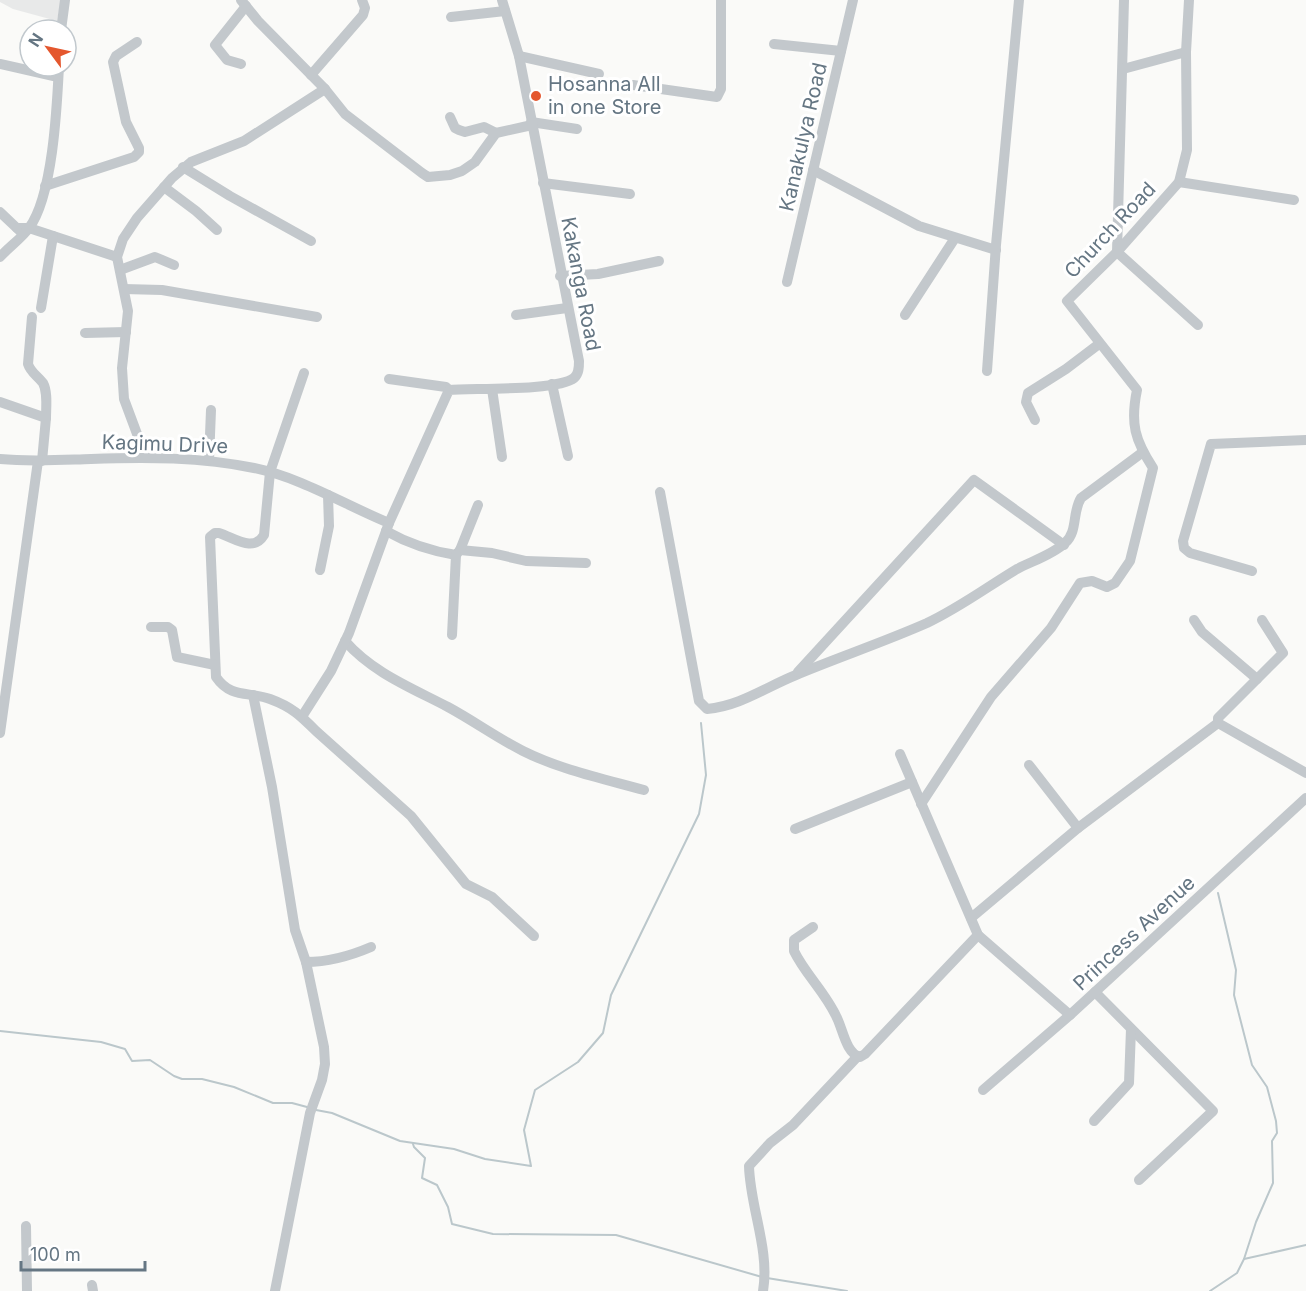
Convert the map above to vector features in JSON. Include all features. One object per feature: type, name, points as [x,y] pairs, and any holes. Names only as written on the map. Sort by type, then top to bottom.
[{"type":"street","points":[[63,18],[65,0]]},
{"type":"street","points":[[311,75],[363,15],[365,8],[362,0]]},
{"type":"street","points":[[633,85],[717,97],[721,89],[721,0]]},
{"type":"street","name":"Kanakulya Road","points":[[787,282],[854,0]]},
{"type":"street","points":[[987,371],[1018,0]]},
{"type":"street","points":[[1124,0],[1117,252],[1198,325]]},
{"type":"street","name":"Church Road","points":[[921,804],[991,697],[1051,628],[1080,583],[1092,581],[1107,586],[1115,583],[1130,561],[1153,468],[1143,452],[1133,427],[1133,410],[1137,390],[1067,301],[1117,252],[1179,182],[1187,150],[1186,52],[1189,0]]},
{"type":"street","points":[[241,64],[227,60],[215,45],[244,3],[345,114],[415,170],[428,177],[450,175],[462,171],[475,162],[496,133],[532,123],[577,129]]},
{"type":"street","points":[[451,17],[504,5]]},
{"type":"street","name":"Kakanga Road","points":[[389,379],[446,387],[449,390],[492,389],[552,384],[572,379],[579,368],[519,56],[504,5]]},
{"type":"street","points":[[45,186],[134,157],[139,152],[126,122],[113,62],[116,56],[137,42]]},
{"type":"street","points":[[774,44],[841,51]]},
{"type":"street","points":[[1123,69],[1186,52]]},
{"type":"street","points":[[519,56],[599,74]]},
{"type":"street","points":[[0,64],[18,66]]},
{"type":"street","points":[[0,257],[38,211],[49,171],[58,78]]},
{"type":"street","points":[[146,458],[124,399],[122,368],[128,311],[117,257],[123,239],[137,218],[183,167],[208,153],[244,141],[325,90]]},
{"type":"street","points":[[450,117],[455,128],[459,130],[465,132],[484,127],[496,133]]},
{"type":"street","points":[[183,167],[311,241]]},
{"type":"street","points":[[813,170],[919,226],[996,250]]},
{"type":"street","points":[[1179,182],[1293,200]]},
{"type":"street","points":[[543,183],[630,194]]},
{"type":"street","points":[[164,188],[217,230]]},
{"type":"street","points":[[0,212],[23,230],[53,236],[117,257]]},
{"type":"street","points":[[41,308],[53,236]]},
{"type":"street","points":[[905,315],[955,238]]},
{"type":"street","points":[[120,270],[155,257],[174,265]]},
{"type":"street","points":[[560,276],[604,273],[659,261]]},
{"type":"street","points":[[124,289],[162,290],[317,317]]},
{"type":"street","points":[[516,315],[567,308]]},
{"type":"street","points":[[0,733],[5,664],[46,417],[45,389],[42,382],[30,371],[28,364],[32,317]]},
{"type":"street","points":[[85,333],[126,332]]},
{"type":"street","points":[[1035,420],[1026,402],[1028,393],[1066,369],[1099,344]]},
{"type":"street","points":[[304,373],[270,472],[264,530],[258,543],[252,545],[219,533],[212,535],[210,539],[216,677],[225,688],[240,694],[253,694],[271,699],[303,715],[316,731],[411,816],[466,884],[492,897],[534,936]]},
{"type":"street","points":[[552,384],[568,456]]},
{"type":"street","points":[[492,389],[502,457]]},
{"type":"street","points":[[303,715],[331,671],[345,641],[388,527],[449,390]]},
{"type":"street","points":[[0,402],[46,417]]},
{"type":"street","points":[[209,460],[211,410]]},
{"type":"street","points":[[1252,571],[1190,553],[1184,548],[1183,541],[1211,444],[1306,440]]},
{"type":"street","points":[[660,492],[699,701],[708,709],[720,708],[748,698],[795,675],[927,622],[950,611],[1017,569],[1064,544],[1072,535],[1077,504],[1081,498],[1143,452]]},
{"type":"street","name":"Kagimu Drive","points":[[0,459],[40,461],[146,458],[209,460],[270,472],[296,480],[388,527],[415,546],[434,552],[492,553],[526,561],[586,563]]},
{"type":"street","points":[[795,675],[974,480],[1064,544]]},
{"type":"street","points":[[320,570],[329,526],[328,495]]},
{"type":"street","points":[[452,634],[458,553],[478,505]]},
{"type":"street","points":[[1194,620],[1202,632],[1257,679]]},
{"type":"street","points":[[971,918],[1078,828],[1218,723],[1218,718],[1283,653],[1262,620]]},
{"type":"street","points":[[151,627],[168,627],[172,630],[177,657],[215,665]]},
{"type":"street","points":[[345,641],[359,656],[385,674],[477,723],[523,751],[569,769],[644,790]]},
{"type":"street","points":[[253,694],[274,799],[295,930],[306,962],[324,1047],[325,1065],[310,1113],[275,1291]]},
{"type":"street","points":[[1218,723],[1306,773]]},
{"type":"street","points":[[900,754],[978,935],[1070,1015]]},
{"type":"street","points":[[1029,765],[1078,828]]},
{"type":"street","points":[[795,829],[912,782]]},
{"type":"street","name":"Princess Avenue","points":[[983,1090],[1070,1015],[1306,798]]},
{"type":"street","points":[[813,927],[794,940],[794,951],[823,992],[838,1019],[850,1049],[858,1056]]},
{"type":"street","points":[[763,1291],[765,1263],[749,1185],[749,1166],[770,1143],[793,1125],[858,1056],[865,1054],[978,935]]},
{"type":"street","points":[[306,962],[327,962],[371,947]]},
{"type":"street","points":[[1095,992],[1213,1111],[1139,1180]]},
{"type":"street","points":[[1094,1121],[1129,1083],[1131,1029]]},
{"type":"street","points":[[26,1226],[27,1291]]},
{"type":"shaded area","points":[[0,0],[61,0],[58,18],[46,18],[13,9]]},
{"type":"waterway","points":[[316,1110],[332,1113],[400,1141],[454,1149],[485,1159],[531,1166],[524,1130],[535,1090],[578,1062],[603,1033],[611,995],[699,814],[706,775],[701,723]]},
{"type":"waterway","points":[[1218,893],[1236,970],[1234,995],[1252,1065],[1267,1087],[1277,1133],[1272,1141],[1273,1183],[1256,1222],[1244,1259]]},
{"type":"waterway","points":[[0,1031],[101,1042],[125,1049],[132,1061],[150,1060],[182,1079],[202,1079],[234,1087],[273,1103],[292,1103],[307,1107]]},
{"type":"waterway","points":[[413,1144],[425,1158],[422,1178],[437,1185],[448,1207],[452,1224],[493,1234],[616,1235],[762,1277]]},
{"type":"waterway","points":[[1210,1291],[1237,1273],[1244,1259],[1306,1245]]},
{"type":"waterway","points":[[767,1278],[847,1291]]},
{"type":"place","name":"Hosanna All in one Store","points":[[536,96]]}]
